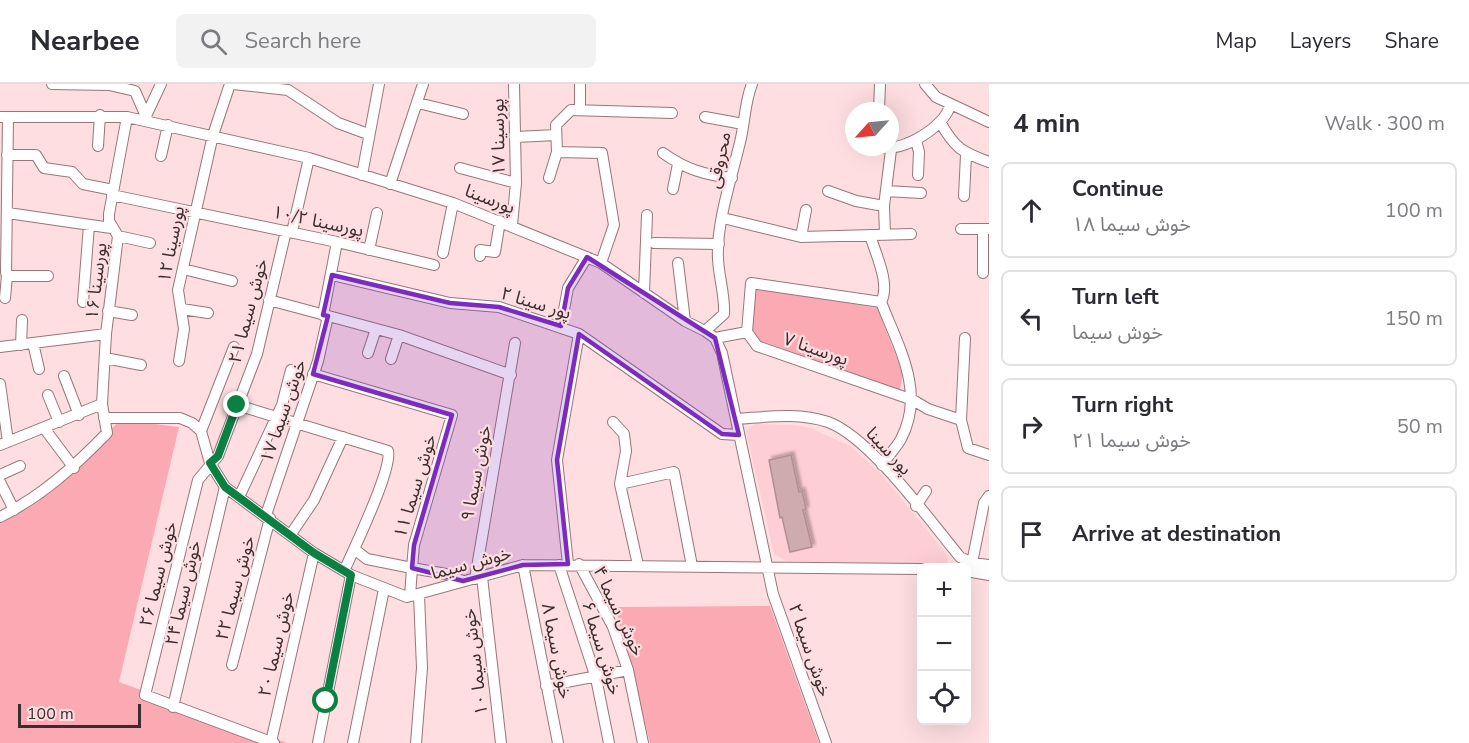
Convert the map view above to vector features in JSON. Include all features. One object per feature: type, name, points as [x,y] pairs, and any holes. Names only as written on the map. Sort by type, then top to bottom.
[{"type":"street","points":[[52,84],[110,85],[135,92],[147,119]]},
{"type":"street","points":[[147,119],[161,84]]},
{"type":"street","points":[[231,84],[288,90],[338,123],[368,134]]},
{"type":"street","name":"پورسینا ۱۲","points":[[178,361],[184,329],[178,290],[213,135],[231,84]]},
{"type":"street","points":[[362,175],[379,84]]},
{"type":"street","points":[[390,184],[423,84]]},
{"type":"street","name":"پورسینا ۱۷","points":[[512,225],[516,183],[513,84]]},
{"type":"street","points":[[580,84],[580,109]]},
{"type":"street","name":"محروقی","points":[[710,335],[724,314],[717,258],[723,218],[752,84]]},
{"type":"street","points":[[879,102],[880,84]]},
{"type":"street","points":[[925,84],[936,97],[989,122]]},
{"type":"street","points":[[418,103],[463,114]]},
{"type":"street","points":[[899,145],[916,140],[940,122],[949,113],[950,105]]},
{"type":"street","points":[[549,178],[557,152],[556,125],[569,111],[580,109],[672,113]]},
{"type":"street","points":[[98,146],[100,115]]},
{"type":"street","name":"پورسینا","points":[[4,117],[100,115],[147,119],[309,158],[453,203],[601,263],[685,321],[710,335]]},
{"type":"street","points":[[4,117],[8,213],[3,231],[7,276],[5,298]]},
{"type":"street","name":"پورسینا ۱۶","points":[[104,418],[102,404],[106,334],[115,232],[109,214],[127,117]]},
{"type":"street","points":[[705,117],[743,124]]},
{"type":"street","points":[[940,122],[956,147],[966,154],[989,162]]},
{"type":"street","points":[[161,156],[168,125]]},
{"type":"street","points":[[516,137],[556,135]]},
{"type":"street","points":[[916,140],[919,152],[918,175]]},
{"type":"street","points":[[557,152],[602,153],[614,225],[601,263]]},
{"type":"street","points":[[663,153],[678,164],[703,175],[732,178]]},
{"type":"street","name":"پورسینا ۱۰/۲","points":[[7,155],[36,154],[41,167],[72,172],[83,184],[112,193],[434,265]]},
{"type":"street","points":[[964,196],[966,154]]},
{"type":"street","points":[[885,234],[886,156]]},
{"type":"street","name":"خوش سیما ۲۱","points":[[210,463],[218,456],[257,354],[269,300],[309,158]]},
{"type":"street","points":[[673,189],[678,164]]},
{"type":"street","points":[[460,168],[516,183]]},
{"type":"street","points":[[828,191],[856,201],[884,206]]},
{"type":"street","points":[[886,191],[921,193]]},
{"type":"street","points":[[443,253],[453,203]]},
{"type":"street","points":[[801,237],[806,210]]},
{"type":"street","points":[[8,213],[89,225],[150,243]]},
{"type":"street","points":[[369,250],[377,213]]},
{"type":"street","points":[[644,293],[647,215]]},
{"type":"street","points":[[723,218],[801,237],[911,234]]},
{"type":"street","points":[[480,256],[480,250],[495,252],[500,221]]},
{"type":"street","points":[[83,302],[89,225]]},
{"type":"street","points":[[961,229],[986,229],[983,273]]},
{"type":"street","points":[[870,235],[884,283],[885,295],[881,302]]},
{"type":"street","name":"خوش سیما ۱۷","points":[[268,517],[313,374],[326,316],[337,242]]},
{"type":"street","points":[[654,243],[719,244]]},
{"type":"street","points":[[561,326],[568,288],[587,257]]},
{"type":"street","points":[[678,263],[685,321]]},
{"type":"street","points":[[183,269],[232,281]]},
{"type":"street","name":"پور سینا ۲","points":[[332,275],[450,303],[499,307],[561,326],[579,334],[722,434],[740,435]]},
{"type":"street","points":[[7,276],[48,276]]},
{"type":"street","points":[[767,567],[722,353],[710,335],[747,332],[751,283],[881,302]]},
{"type":"street","points":[[269,300],[399,335],[511,375]]},
{"type":"street","points":[[881,302],[911,382],[913,400],[901,438],[882,465]]},
{"type":"street","points":[[182,309],[208,313]]},
{"type":"street","points":[[108,311],[132,315]]},
{"type":"street","points":[[21,320],[21,345]]},
{"type":"street","points":[[368,353],[375,329]]},
{"type":"street","name":"پورسینا ۷","points":[[747,332],[757,346],[913,400],[928,409],[961,420]]},
{"type":"street","points":[[0,348],[106,334]]},
{"type":"street","points":[[569,564],[557,460],[579,334]]},
{"type":"street","points":[[392,359],[399,335]]},
{"type":"street","points":[[965,338],[961,420],[968,448],[989,455]]},
{"type":"street","points":[[33,343],[39,369]]},
{"type":"street","name":"خوش سیما ۹","points":[[478,578],[515,343]]},
{"type":"street","points":[[0,517],[14,510],[74,468],[106,433],[104,418],[180,418],[192,423],[201,431],[234,347]]},
{"type":"street","points":[[105,358],[141,365]]},
{"type":"street","points":[[239,497],[276,417],[291,370]]},
{"type":"street","name":"خوش سیما ۱۱","points":[[313,374],[452,415],[414,545],[412,568],[422,668],[416,743]]},
{"type":"street","points":[[64,376],[79,415]]},
{"type":"street","points":[[0,384],[4,443],[102,404]]},
{"type":"street","points":[[48,395],[59,422]]},
{"type":"street","points":[[237,405],[343,436],[388,451],[390,456],[354,549],[318,743]]},
{"type":"street","name":"پور سینا","points":[[736,419],[796,416],[829,423],[851,435],[882,465],[959,562]]},
{"type":"street","points":[[613,422],[624,434],[626,451],[620,484],[638,565]]},
{"type":"street","points":[[44,428],[74,468]]},
{"type":"street","name":"خوش سیما","points":[[201,431],[210,463],[225,487],[314,553],[348,573],[384,589],[415,596],[523,565],[917,569]]},
{"type":"street","points":[[291,534],[314,500],[343,436]]},
{"type":"street","name":"خوش سیما ۲۶","points":[[173,706],[146,695],[198,480],[210,463]]},
{"type":"street","points":[[0,475],[20,466]]},
{"type":"street","points":[[620,484],[675,472],[692,566]]},
{"type":"street","points":[[0,482],[14,510]]},
{"type":"street","name":"خوش سیما ۲۴","points":[[173,706],[225,487]]},
{"type":"street","points":[[916,506],[926,490]]},
{"type":"street","points":[[970,563],[984,502],[989,496]]},
{"type":"street","name":"خوش سیما ۲۲","points":[[232,665],[268,517]]},
{"type":"street","points":[[354,549],[367,559],[446,574],[463,581]]},
{"type":"street","name":"خوش سیما ۲۰","points":[[272,742],[314,553]]},
{"type":"street","name":"خوش سیما ۴","points":[[569,564],[613,627],[628,670],[644,743]]},
{"type":"street","name":"خوش سیما ۶","points":[[569,564],[609,743]]},
{"type":"street","name":"خوش سیما ۸","points":[[523,565],[558,743]]},
{"type":"street","name":"پور سینا","points":[[971,567],[989,565]]},
{"type":"street","name":"خوش سیما ۲","points":[[767,567],[773,594],[826,743]]},
{"type":"street","points":[[971,568],[989,575]]},
{"type":"street","name":"خوش سیما ۱۰","points":[[478,578],[501,743]]},
{"type":"street","points":[[353,743],[384,589]]},
{"type":"street","points":[[546,686],[628,670]]},
{"type":"street","points":[[173,706],[272,742]]},
{"type":"highlighted area","points":[[587,257],[715,338],[739,435],[722,434],[579,334],[557,460],[568,564],[523,565],[463,581],[412,568],[414,545],[452,415],[313,374],[328,316],[323,315],[332,275],[450,303],[499,307],[561,326],[568,288]]},
{"type":"shaded area","points":[[756,287],[877,308],[903,373],[900,390],[756,339],[750,325]]},
{"type":"shaded area","points":[[139,422],[179,427],[119,682],[287,743],[0,743],[0,520],[38,500],[69,475],[117,423]]},
{"type":"shaded area","points":[[755,424],[794,425],[811,428],[850,446],[882,475],[948,556],[947,563],[786,561],[774,554],[746,431]]},
{"type":"shaded area","points":[[770,606],[819,743],[650,743],[615,607]]},
{"type":"building","points":[[791,455],[799,492],[802,491],[806,509],[803,510],[812,547],[790,552],[782,517],[780,518],[769,460]]},
{"type":"route","points":[[237,405],[218,456],[210,463],[225,487],[270,518],[314,553],[351,575],[326,701]]}]
